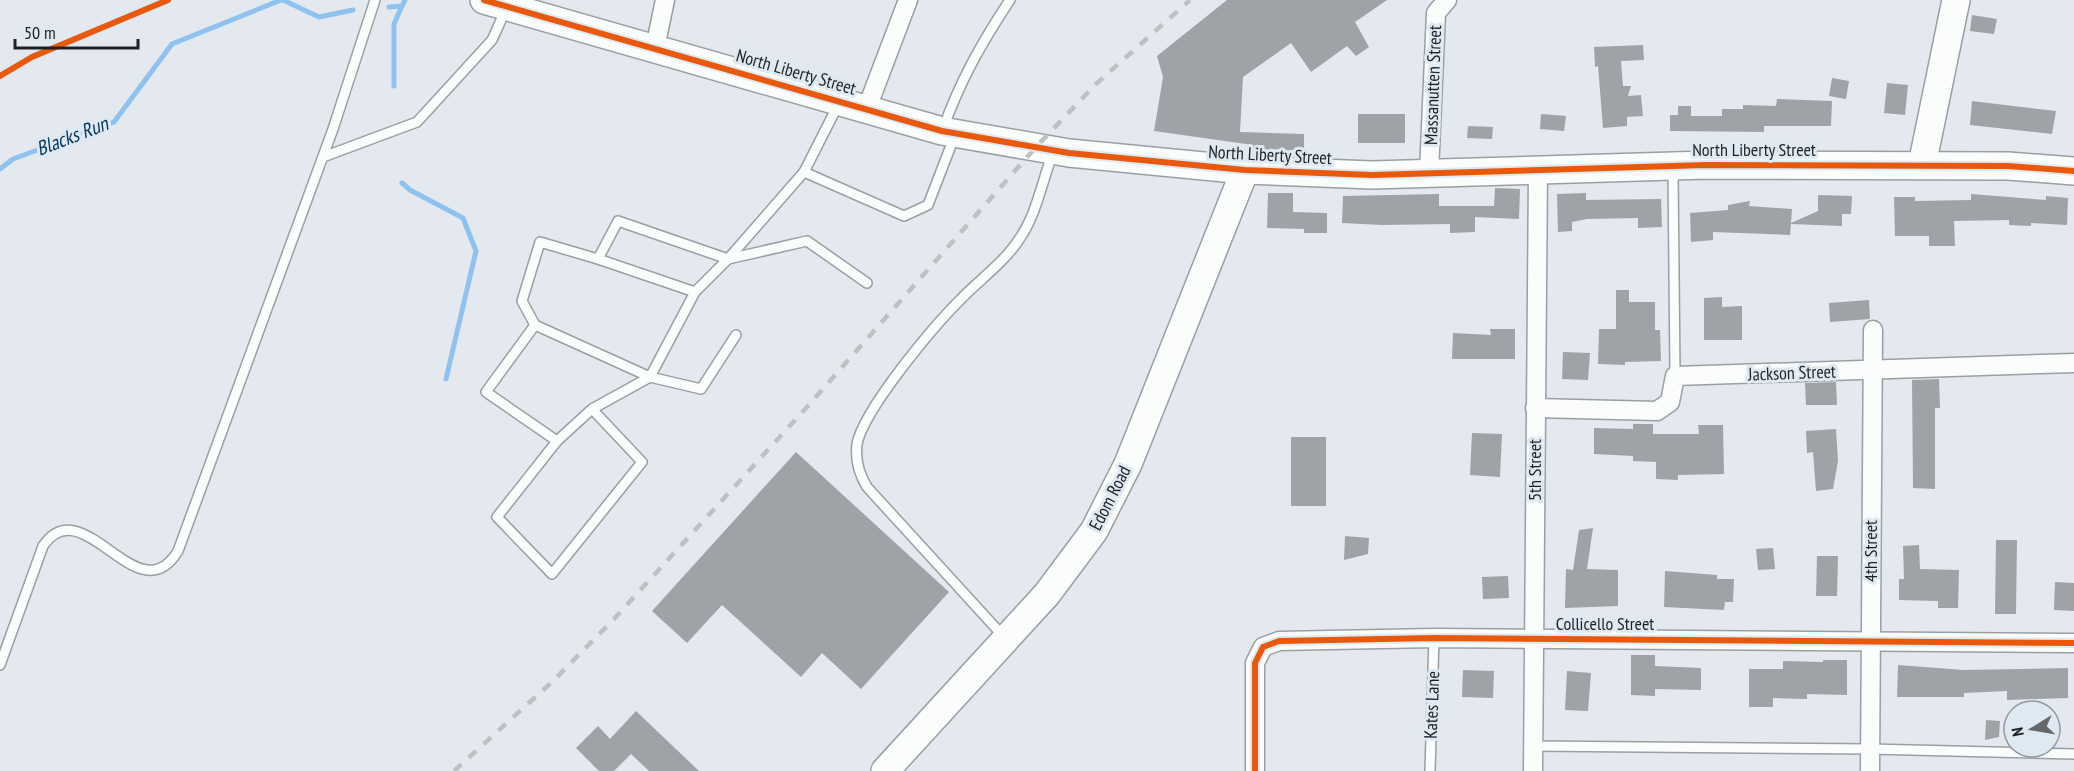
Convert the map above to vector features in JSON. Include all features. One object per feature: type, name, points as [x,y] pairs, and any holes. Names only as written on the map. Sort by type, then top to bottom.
[{"type":"street","points":[[656,48],[665,0]]},
{"type":"street","points":[[867,108],[908,0]]},
{"type":"street","name":"Massanutten Street","points":[[1430,173],[1436,13],[1447,0]]},
{"type":"street","points":[[1922,165],[1956,0]]},
{"type":"street","name":"North Liberty Street","points":[[496,3],[949,132],[1054,151],[1245,170],[1372,175],[1672,166],[1922,165],[2074,171]]},
{"type":"street","name":"Edom Road","points":[[885,771],[1007,639],[1066,571],[1095,531],[1113,498],[1245,170]]},
{"type":"street","name":"5th Street","points":[[1533,771],[1538,170]]},
{"type":"street","name":"4th Street","points":[[1870,771],[1873,330]]},
{"type":"street","name":"Jackson Street","points":[[1675,376],[2074,363]]},
{"type":"street","points":[[1535,408],[1657,411],[1670,402],[1675,376]]},
{"type":"street","name":"Collicello Street","points":[[1255,771],[1255,663],[1263,646],[1279,641],[1434,638],[2074,643]]},
{"type":"lane","points":[[0,665],[43,546],[50,538],[66,532],[84,534],[96,539],[128,564],[144,569],[162,567],[175,556],[323,157],[375,0]]},
{"type":"lane","points":[[804,172],[904,216],[928,205],[967,67],[1010,0]]},
{"type":"lane","points":[[323,157],[417,122],[492,40],[496,3]]},
{"type":"lane","points":[[592,408],[642,462],[552,574],[497,517],[557,441],[592,408],[650,377],[695,292],[728,259],[804,172],[840,100]]},
{"type":"lane","points":[[1007,639],[867,487],[857,465],[857,447],[863,427],[880,400],[928,335],[1020,239],[1031,217],[1054,151]]},
{"type":"lane","points":[[1672,166],[1675,376]]},
{"type":"lane","points":[[598,259],[618,221],[728,259],[807,241],[867,283]]},
{"type":"lane","points":[[695,292],[540,242],[522,301],[535,325],[650,377],[701,389],[736,335]]},
{"type":"lane","points":[[535,325],[486,392],[557,441]]},
{"type":"lane","name":"Kates Lane","points":[[1430,771],[1434,638]]},
{"type":"lane","points":[[1533,747],[1870,749],[2074,754]]},
{"type":"building","points":[[1227,0],[1387,0],[1355,22],[1369,47],[1356,56],[1347,46],[1311,72],[1291,43],[1243,77],[1240,132],[1304,134],[1304,152],[1253,151],[1253,145],[1154,131],[1163,77],[1157,56]]},
{"type":"building","points":[[1972,15],[1997,19],[1994,34],[1970,31]]},
{"type":"building","points":[[1643,45],[1644,60],[1621,61],[1623,86],[1631,86],[1628,96],[1641,95],[1643,116],[1627,117],[1627,126],[1603,128],[1598,66],[1595,67],[1594,47]]},
{"type":"building","points":[[1832,78],[1849,81],[1846,99],[1829,96]]},
{"type":"building","points":[[1887,83],[1908,85],[1905,115],[1884,113]]},
{"type":"building","points":[[1777,99],[1832,101],[1831,126],[1764,126],[1764,132],[1670,131],[1670,115],[1678,115],[1678,106],[1691,106],[1691,116],[1722,116],[1722,109],[1743,109],[1743,105],[1776,106]]},
{"type":"building","points":[[1972,101],[2056,111],[2052,134],[1970,125]]},
{"type":"building","points":[[1358,114],[1405,114],[1405,143],[1358,143]]},
{"type":"building","points":[[1541,114],[1566,116],[1564,131],[1540,129]]},
{"type":"building","points":[[1468,126],[1493,127],[1492,139],[1467,138]]},
{"type":"building","points":[[1495,188],[1520,189],[1519,219],[1475,217],[1475,232],[1450,233],[1450,224],[1342,223],[1343,196],[1439,194],[1439,206],[1494,206]]},
{"type":"building","points":[[1268,193],[1293,193],[1293,212],[1327,213],[1327,233],[1304,233],[1304,229],[1267,228]]},
{"type":"building","points":[[1586,193],[1586,200],[1661,199],[1662,227],[1638,228],[1638,218],[1587,219],[1572,222],[1572,231],[1558,232],[1557,194]]},
{"type":"building","points":[[1971,194],[2046,200],[2046,196],[2068,198],[2067,225],[2031,223],[2031,226],[2009,225],[2009,220],[1954,221],[1955,246],[1929,246],[1929,236],[1895,236],[1894,197],[1915,197],[1915,201],[1971,200]]},
{"type":"building","points":[[1818,195],[1852,196],[1851,214],[1842,214],[1842,226],[1791,224],[1790,235],[1713,232],[1713,240],[1691,242],[1690,213],[1728,210],[1728,205],[1750,201],[1749,206],[1792,209],[1791,223],[1818,211]]},
{"type":"building","points":[[1616,290],[1629,290],[1629,302],[1655,302],[1655,330],[1660,330],[1661,361],[1625,362],[1625,365],[1598,364],[1599,329],[1616,329]]},
{"type":"building","points":[[1722,297],[1722,307],[1742,306],[1742,340],[1704,340],[1704,298]]},
{"type":"building","points":[[1869,300],[1870,319],[1830,322],[1829,303]]},
{"type":"building","points":[[1490,329],[1515,329],[1515,359],[1452,359],[1453,333],[1491,335]]},
{"type":"building","points":[[1563,352],[1590,353],[1588,380],[1562,379]]},
{"type":"building","points":[[1939,379],[1940,408],[1935,408],[1935,489],[1913,488],[1912,380]]},
{"type":"building","points":[[1836,382],[1837,405],[1806,405],[1805,383]]},
{"type":"building","points":[[1633,424],[1653,424],[1653,434],[1699,434],[1698,425],[1723,425],[1724,474],[1678,475],[1678,480],[1656,479],[1656,462],[1633,461],[1633,456],[1594,454],[1594,428],[1633,429]]},
{"type":"building","points":[[1836,429],[1838,461],[1833,489],[1816,491],[1813,452],[1807,453],[1806,431]]},
{"type":"building","points":[[1472,433],[1502,434],[1500,477],[1470,475]]},
{"type":"building","points":[[1291,437],[1326,437],[1326,506],[1291,506]]},
{"type":"building","points":[[796,452],[949,592],[861,689],[822,653],[801,677],[722,605],[687,643],[652,611]]},
{"type":"building","points":[[1593,528],[1587,569],[1618,570],[1618,606],[1565,608],[1566,569],[1573,570],[1579,530]]},
{"type":"building","points":[[1345,536],[1369,538],[1368,554],[1344,560]]},
{"type":"building","points":[[1996,540],[2017,540],[2016,614],[1995,614]]},
{"type":"building","points":[[1919,545],[1920,569],[1959,570],[1958,608],[1938,608],[1938,601],[1899,600],[1899,579],[1904,579],[1903,546]]},
{"type":"building","points":[[1773,548],[1775,569],[1758,570],[1756,549]]},
{"type":"building","points":[[1817,556],[1838,556],[1837,596],[1816,596]]},
{"type":"building","points":[[1665,571],[1717,575],[1717,579],[1734,579],[1733,602],[1725,602],[1724,610],[1664,607]]},
{"type":"building","points":[[1508,576],[1509,598],[1483,599],[1482,577]]},
{"type":"building","points":[[2055,582],[2074,583],[2074,611],[2054,610]]},
{"type":"building","points":[[1631,655],[1655,655],[1655,666],[1701,668],[1701,690],[1655,689],[1655,696],[1631,695]]},
{"type":"building","points":[[1823,660],[1847,660],[1847,695],[1807,694],[1807,699],[1773,698],[1773,707],[1749,707],[1749,669],[1783,669],[1783,661],[1823,662]]},
{"type":"building","points":[[1898,665],[1964,670],[2068,668],[2068,698],[2007,699],[2007,691],[1964,693],[1964,697],[1897,697]]},
{"type":"building","points":[[1463,670],[1494,671],[1493,698],[1462,697]]},
{"type":"building","points":[[1567,671],[1591,673],[1588,711],[1565,710]]},
{"type":"building","points":[[636,711],[699,771],[649,771],[631,754],[614,771],[599,771],[576,748],[598,726],[610,739]]},
{"type":"building","points":[[1986,720],[2000,721],[1999,737],[1985,740]]},
{"type":"waterway","name":"Blacks Run","points":[[0,169],[13,159],[114,122],[172,44],[281,0]]},
{"type":"waterway","name":"Blacks Run","points":[[283,0],[319,17],[353,10]]},
{"type":"waterway","name":"Blacks Run","points":[[389,7],[402,6],[405,0]]},
{"type":"waterway","points":[[394,86],[394,24],[402,6]]},
{"type":"waterway","points":[[402,183],[410,190],[463,218],[476,251],[446,379]]},
{"type":"railway","points":[[454,771],[553,681],[614,619],[807,407],[1035,148],[1096,84],[1190,0]]},
{"type":"cycle path","points":[[0,76],[32,57],[168,0]]},
{"type":"cycle path","points":[[484,0],[942,131],[1069,153],[1245,170],[1372,175],[1706,165],[2008,166],[2074,171]]},
{"type":"cycle path","points":[[1255,771],[1255,663],[1263,647],[1279,641],[1434,638],[2074,643]]}]
